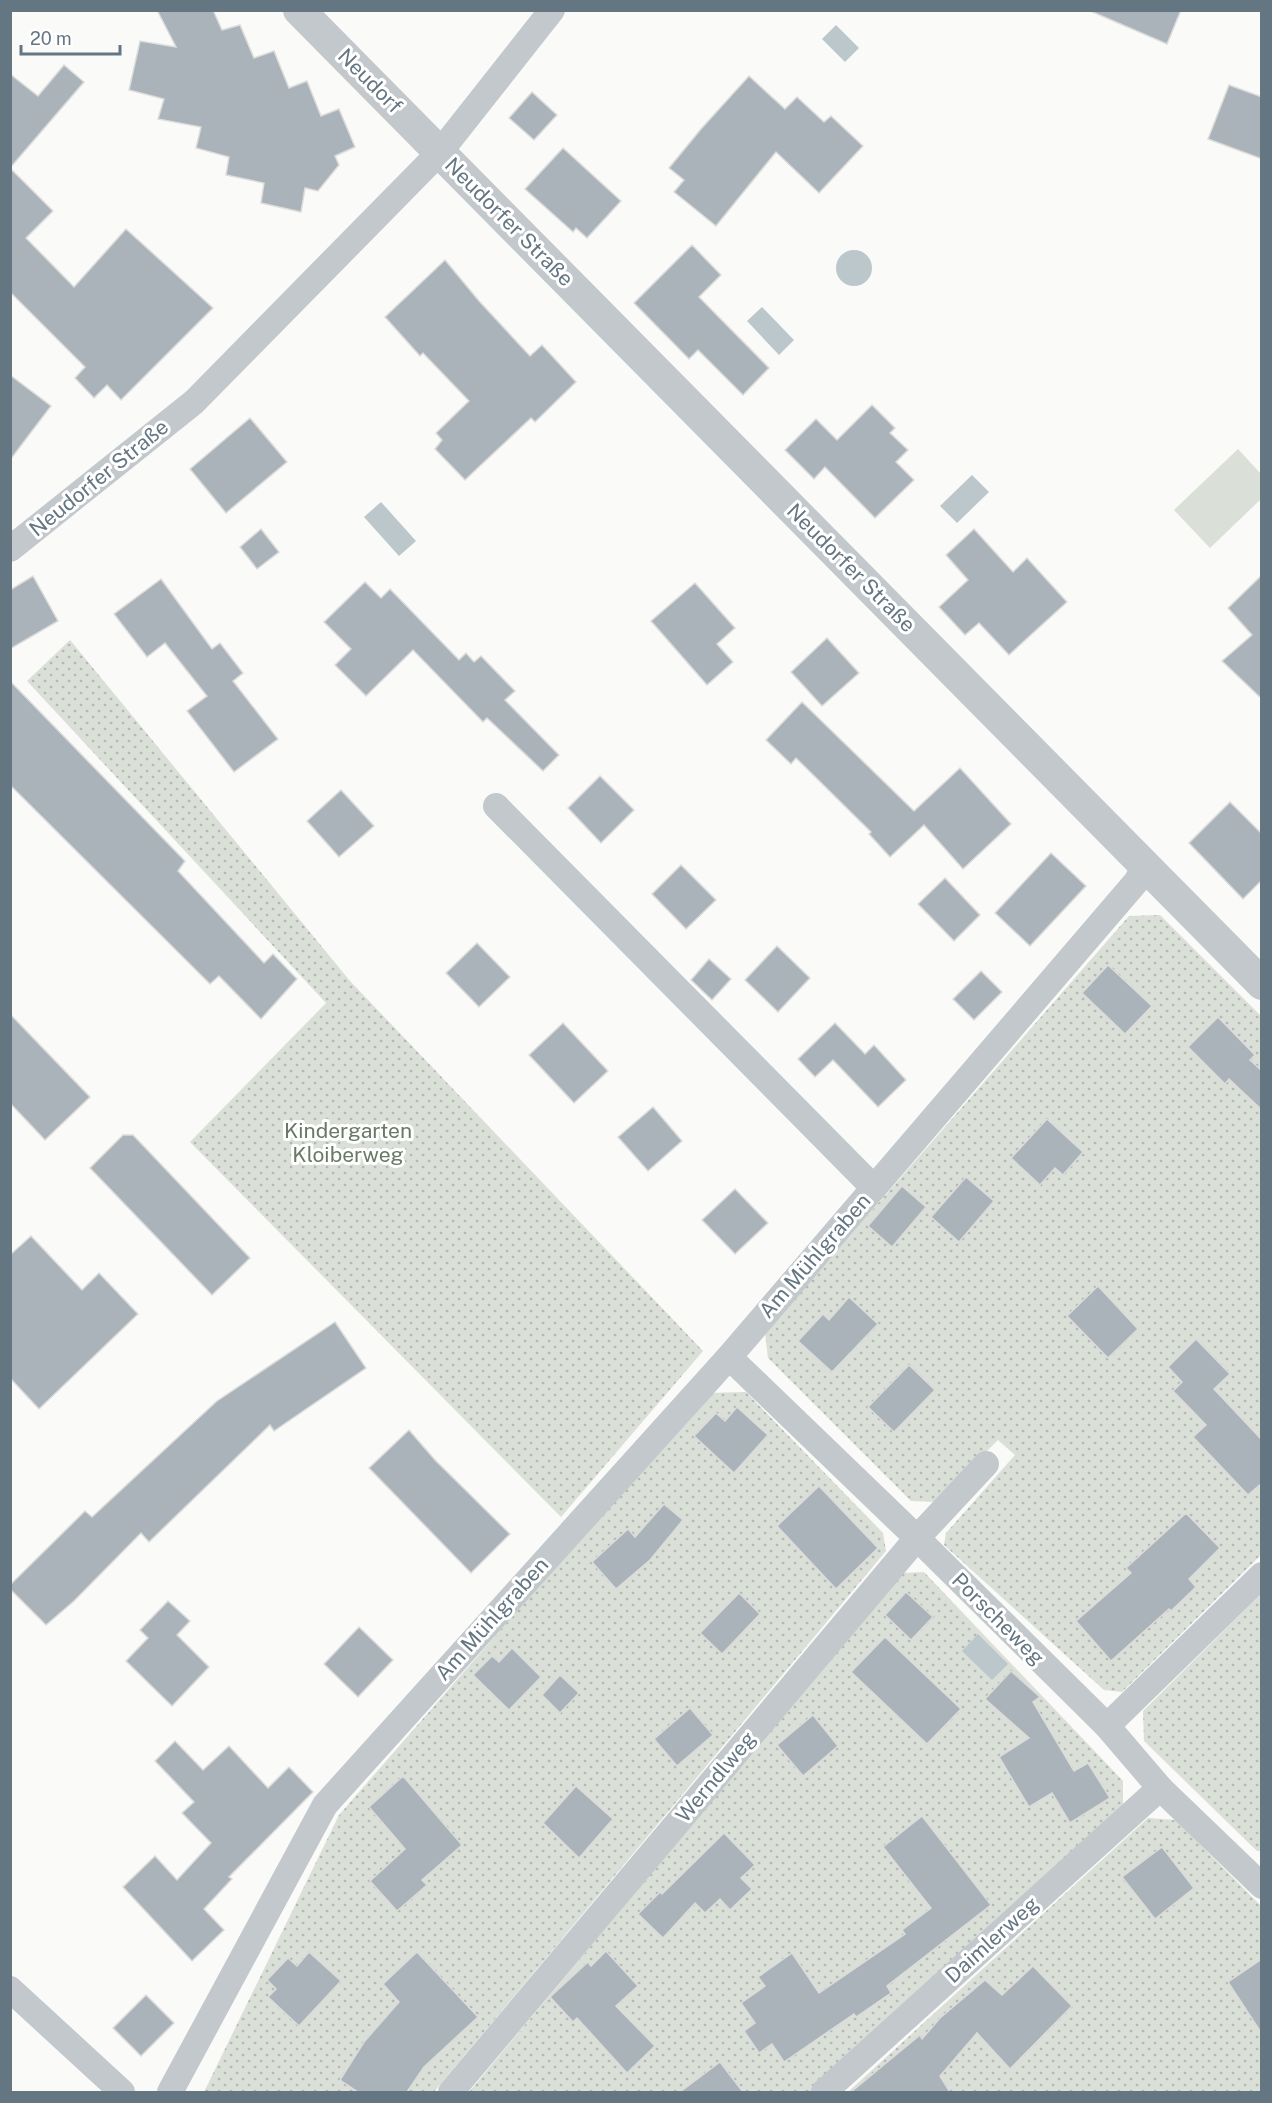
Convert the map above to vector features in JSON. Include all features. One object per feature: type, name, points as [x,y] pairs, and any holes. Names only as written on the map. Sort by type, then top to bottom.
[{"type":"street","name":"Neudorf","points":[[299,10],[440,152]]},
{"type":"street","name":"Neudorfer Straße","points":[[10,549],[194,402],[440,152],[552,10]]},
{"type":"street","name":"Neudorfer Straße","points":[[440,152],[1262,984]]},
{"type":"street","name":"Am Mühlgraben","points":[[496,806],[874,1188]]},
{"type":"street","name":"Am Mühlgraben","points":[[170,2092],[325,1805],[729,1357],[1136,882],[1146,866]]},
{"type":"street","name":"Porscheweg","points":[[729,1357],[917,1538],[1107,1726],[1160,1788],[1262,1886]]},
{"type":"street","name":"Werndlweg","points":[[451,2092],[917,1538],[986,1464]]},
{"type":"street","points":[[1107,1726],[1262,1575]]},
{"type":"street","name":"Daimlerweg","points":[[824,2092],[1160,1788]]},
{"type":"street","points":[[10,1989],[122,2092]]},
{"type":"green space","points":[[1238,449],[1261,474],[1261,499],[1210,548],[1174,510]]},
{"type":"green space","name":"Kindergarten Kloiberweg","points":[[70,640],[350,981],[703,1351],[561,1517],[190,1142],[326,1003],[27,681]]},
{"type":"green space","points":[[1160,915],[1261,1016],[1261,1555],[1122,1692],[1104,1690],[944,1545],[946,1533],[1015,1455],[998,1440],[936,1502],[911,1501],[768,1358],[765,1333],[1129,916]]},
{"type":"green space","points":[[746,1392],[883,1533],[886,1551],[434,2092],[204,2092],[339,1815],[707,1393]]},
{"type":"green space","points":[[924,1572],[1123,1781],[1123,1810],[812,2092],[469,2092],[902,1573]]},
{"type":"green space","points":[[1261,1594],[1262,1851],[1257,1851],[1144,1741],[1143,1711]]},
{"type":"green space","points":[[1148,1818],[1176,1820],[1261,1906],[1261,2092],[848,2092]]},
{"type":"shaded area","points":[[836,25],[859,48],[845,62],[822,39]]},
{"type":"shaded area","points":[[854,250],[867,255],[872,268],[867,281],[854,286],[841,281],[836,268],[841,255]]},
{"type":"shaded area","points":[[762,307],[794,340],[779,355],[747,321]]},
{"type":"shaded area","points":[[972,475],[989,492],[957,523],[940,506]]},
{"type":"shaded area","points":[[381,502],[416,541],[399,556],[364,517]]},
{"type":"shaded area","points":[[978,1634],[1008,1664],[992,1680],[962,1651]]},
{"type":"building","points":[[157,10],[213,10],[222,30],[240,25],[254,58],[274,51],[289,88],[307,81],[321,116],[339,109],[355,147],[335,156],[339,165],[318,191],[305,188],[301,212],[261,203],[264,183],[226,175],[229,157],[196,148],[201,127],[158,119],[164,99],[129,90],[140,41],[176,47]]},
{"type":"building","points":[[1088,10],[1181,10],[1167,44]]},
{"type":"building","points":[[64,65],[84,82],[10,168],[10,74],[38,96]]},
{"type":"building","points":[[749,76],[785,109],[797,97],[824,122],[831,116],[863,146],[819,193],[776,152],[716,226],[674,192],[684,180],[669,168]]},
{"type":"building","points":[[1229,85],[1262,97],[1262,159],[1208,139]]},
{"type":"building","points":[[532,92],[557,115],[534,140],[509,118]]},
{"type":"building","points":[[563,148],[621,201],[587,238],[576,228],[573,232],[525,189]]},
{"type":"building","points":[[10,168],[53,211],[26,238],[74,287],[126,229],[213,308],[121,400],[107,385],[94,398],[75,378],[85,367],[10,292]]},
{"type":"building","points":[[692,245],[721,275],[699,297],[769,368],[743,395],[698,350],[689,359],[634,303]]},
{"type":"building","points":[[445,260],[530,356],[542,345],[576,382],[535,422],[531,418],[465,480],[435,449],[442,440],[436,433],[469,401],[423,353],[420,356],[385,317]]},
{"type":"building","points":[[10,375],[51,406],[10,460]]},
{"type":"building","points":[[872,405],[895,428],[890,433],[908,450],[896,462],[914,480],[875,518],[825,467],[814,479],[785,450],[816,419],[837,440]]},
{"type":"building","points":[[250,418],[287,462],[226,513],[190,469]]},
{"type":"building","points":[[261,529],[279,552],[257,569],[240,547]]},
{"type":"building","points":[[974,529],[1013,572],[1027,558],[1067,602],[1009,655],[979,623],[965,635],[939,607],[968,580],[946,555]]},
{"type":"building","points":[[1262,575],[1262,699],[1222,661],[1252,635],[1228,608]]},
{"type":"building","points":[[33,576],[58,621],[10,649],[10,590]]},
{"type":"building","points":[[161,579],[212,649],[220,643],[243,673],[233,681],[278,739],[234,772],[187,711],[207,696],[165,643],[147,657],[114,614]]},
{"type":"building","points":[[365,582],[381,598],[390,589],[459,660],[466,653],[474,662],[481,656],[515,691],[505,700],[559,755],[543,771],[487,718],[483,722],[413,650],[366,696],[335,665],[351,649],[324,622]]},
{"type":"building","points":[[695,583],[735,628],[717,644],[733,662],[707,685],[651,621]]},
{"type":"building","points":[[827,638],[859,673],[822,706],[791,672]]},
{"type":"building","points":[[10,681],[185,861],[178,871],[264,963],[273,954],[297,979],[261,1019],[219,976],[210,984],[10,785]]},
{"type":"building","points":[[802,702],[914,811],[960,768],[1011,824],[963,869],[924,825],[890,857],[869,834],[871,832],[796,758],[791,764],[766,740]]},
{"type":"building","points":[[600,776],[634,810],[601,843],[568,808]]},
{"type":"building","points":[[341,790],[374,826],[339,857],[307,821]]},
{"type":"building","points":[[1230,802],[1262,834],[1262,880],[1243,899],[1189,843]]},
{"type":"building","points":[[1051,853],[1086,886],[1030,946],[995,913]]},
{"type":"building","points":[[681,865],[716,900],[686,929],[652,894]]},
{"type":"building","points":[[945,878],[980,915],[954,941],[918,904]]},
{"type":"building","points":[[477,943],[510,977],[479,1007],[446,973]]},
{"type":"building","points":[[777,946],[810,978],[778,1012],[745,980]]},
{"type":"building","points":[[709,959],[731,979],[712,1000],[691,980]]},
{"type":"building","points":[[1108,965],[1152,1006],[1125,1034],[1082,993]]},
{"type":"building","points":[[981,971],[1002,992],[974,1020],[953,999]]},
{"type":"building","points":[[10,1014],[90,1097],[45,1140],[10,1103]]},
{"type":"building","points":[[1218,1017],[1255,1055],[1250,1060],[1262,1071],[1262,1110],[1229,1079],[1225,1084],[1188,1047]]},
{"type":"building","points":[[563,1023],[608,1071],[574,1103],[529,1055]]},
{"type":"building","points":[[835,1023],[865,1054],[874,1045],[906,1080],[878,1107],[833,1060],[815,1077],[798,1059]]},
{"type":"building","points":[[653,1107],[682,1141],[648,1171],[618,1137]]},
{"type":"building","points":[[1047,1119],[1083,1152],[1063,1175],[1055,1168],[1040,1185],[1011,1158]]},
{"type":"building","points":[[123,1135],[133,1135],[250,1258],[212,1295],[90,1168]]},
{"type":"building","points":[[966,1177],[994,1201],[959,1242],[931,1217]]},
{"type":"building","points":[[902,1186],[926,1207],[892,1247],[868,1226]]},
{"type":"building","points":[[735,1189],[768,1223],[735,1254],[702,1220]]},
{"type":"building","points":[[31,1236],[82,1290],[99,1273],[138,1314],[39,1409],[10,1378],[10,1255]]},
{"type":"building","points":[[1098,1286],[1138,1329],[1108,1358],[1067,1316]]},
{"type":"building","points":[[849,1297],[878,1324],[832,1372],[798,1341],[823,1314],[829,1320]]},
{"type":"building","points":[[335,1322],[366,1368],[274,1431],[270,1425],[149,1542],[141,1533],[74,1601],[46,1625],[10,1589],[10,1585],[85,1511],[92,1517],[217,1401]]},
{"type":"building","points":[[1196,1339],[1230,1374],[1214,1389],[1262,1440],[1262,1483],[1248,1495],[1193,1437],[1206,1425],[1173,1391],[1182,1382],[1168,1367]]},
{"type":"building","points":[[909,1365],[935,1390],[894,1432],[868,1407]]},
{"type":"building","points":[[737,1407],[768,1435],[734,1473],[694,1436],[716,1413],[725,1421]]},
{"type":"building","points":[[409,1430],[435,1460],[510,1534],[471,1573],[369,1468]]},
{"type":"building","points":[[819,1486],[878,1548],[836,1589],[777,1526]]},
{"type":"building","points":[[664,1504],[683,1520],[650,1560],[616,1589],[592,1562],[628,1529],[635,1537]]},
{"type":"building","points":[[1186,1513],[1220,1548],[1189,1579],[1196,1587],[1111,1661],[1076,1621],[1131,1573],[1126,1568]]},
{"type":"building","points":[[906,1592],[933,1617],[911,1640],[885,1615]]},
{"type":"building","points":[[739,1593],[760,1614],[722,1654],[700,1633]]},
{"type":"building","points":[[168,1601],[190,1621],[177,1635],[209,1667],[172,1706],[126,1661],[148,1638],[140,1630]]},
{"type":"building","points":[[359,1627],[393,1660],[358,1697],[324,1664]]},
{"type":"building","points":[[885,1637],[961,1709],[927,1744],[851,1672]]},
{"type":"building","points":[[512,1648],[541,1677],[509,1710],[473,1675],[492,1656],[499,1662]]},
{"type":"building","points":[[1011,1671],[1040,1697],[1033,1702],[1074,1771],[1088,1763],[1110,1798],[1070,1823],[1052,1793],[1029,1807],[999,1757],[1029,1738],[985,1699]]},
{"type":"building","points":[[560,1675],[579,1693],[560,1713],[542,1695]]},
{"type":"building","points":[[690,1708],[713,1735],[677,1766],[654,1739]]},
{"type":"building","points":[[813,1715],[838,1746],[803,1776],[777,1745]]},
{"type":"building","points":[[175,1741],[203,1770],[229,1746],[268,1788],[289,1767],[313,1792],[229,1877],[232,1879],[204,1909],[224,1930],[192,1961],[123,1887],[155,1856],[177,1880],[211,1843],[182,1813],[194,1802],[155,1761]]},
{"type":"building","points":[[403,1776],[462,1845],[422,1880],[427,1885],[397,1911],[370,1881],[405,1849],[369,1807]]},
{"type":"building","points":[[576,1786],[613,1819],[579,1858],[543,1823]]},
{"type":"building","points":[[922,1816],[991,1905],[887,1986],[891,1993],[856,2017],[854,2014],[784,2062],[772,2044],[759,2053],[744,2031],[755,2023],[741,2003],[765,1986],[758,1977],[792,1953],[819,1993],[905,1934],[902,1930],[931,1908],[883,1847]]},
{"type":"building","points":[[724,1833],[755,1865],[741,1878],[752,1889],[730,1910],[720,1899],[705,1913],[695,1903],[663,1938],[638,1914],[660,1892],[662,1894]]},
{"type":"building","points":[[1162,1847],[1194,1888],[1155,1919],[1122,1877]]},
{"type":"building","points":[[606,1951],[638,1986],[616,2006],[655,2046],[627,2073],[577,2018],[573,2022],[550,1997],[588,1962],[591,1966]]},
{"type":"building","points":[[309,1952],[341,1981],[299,2026],[268,1997],[276,1989],[267,1980],[288,1958],[297,1966]]},
{"type":"building","points":[[417,1952],[478,2017],[424,2067],[407,2092],[358,2092],[340,2080],[364,2042],[399,2002],[383,1984]]},
{"type":"building","points":[[1262,1959],[1262,2034],[1228,1982]]},
{"type":"building","points":[[1033,1966],[1072,2006],[1010,2069],[977,2033],[940,2076],[950,2092],[851,2092],[920,2035],[922,2039],[940,2018],[985,1980],[1002,1995]]},
{"type":"building","points":[[146,1995],[174,2023],[141,2056],[113,2028]]},
{"type":"building","points":[[720,2062],[743,2092],[680,2092]]}]
